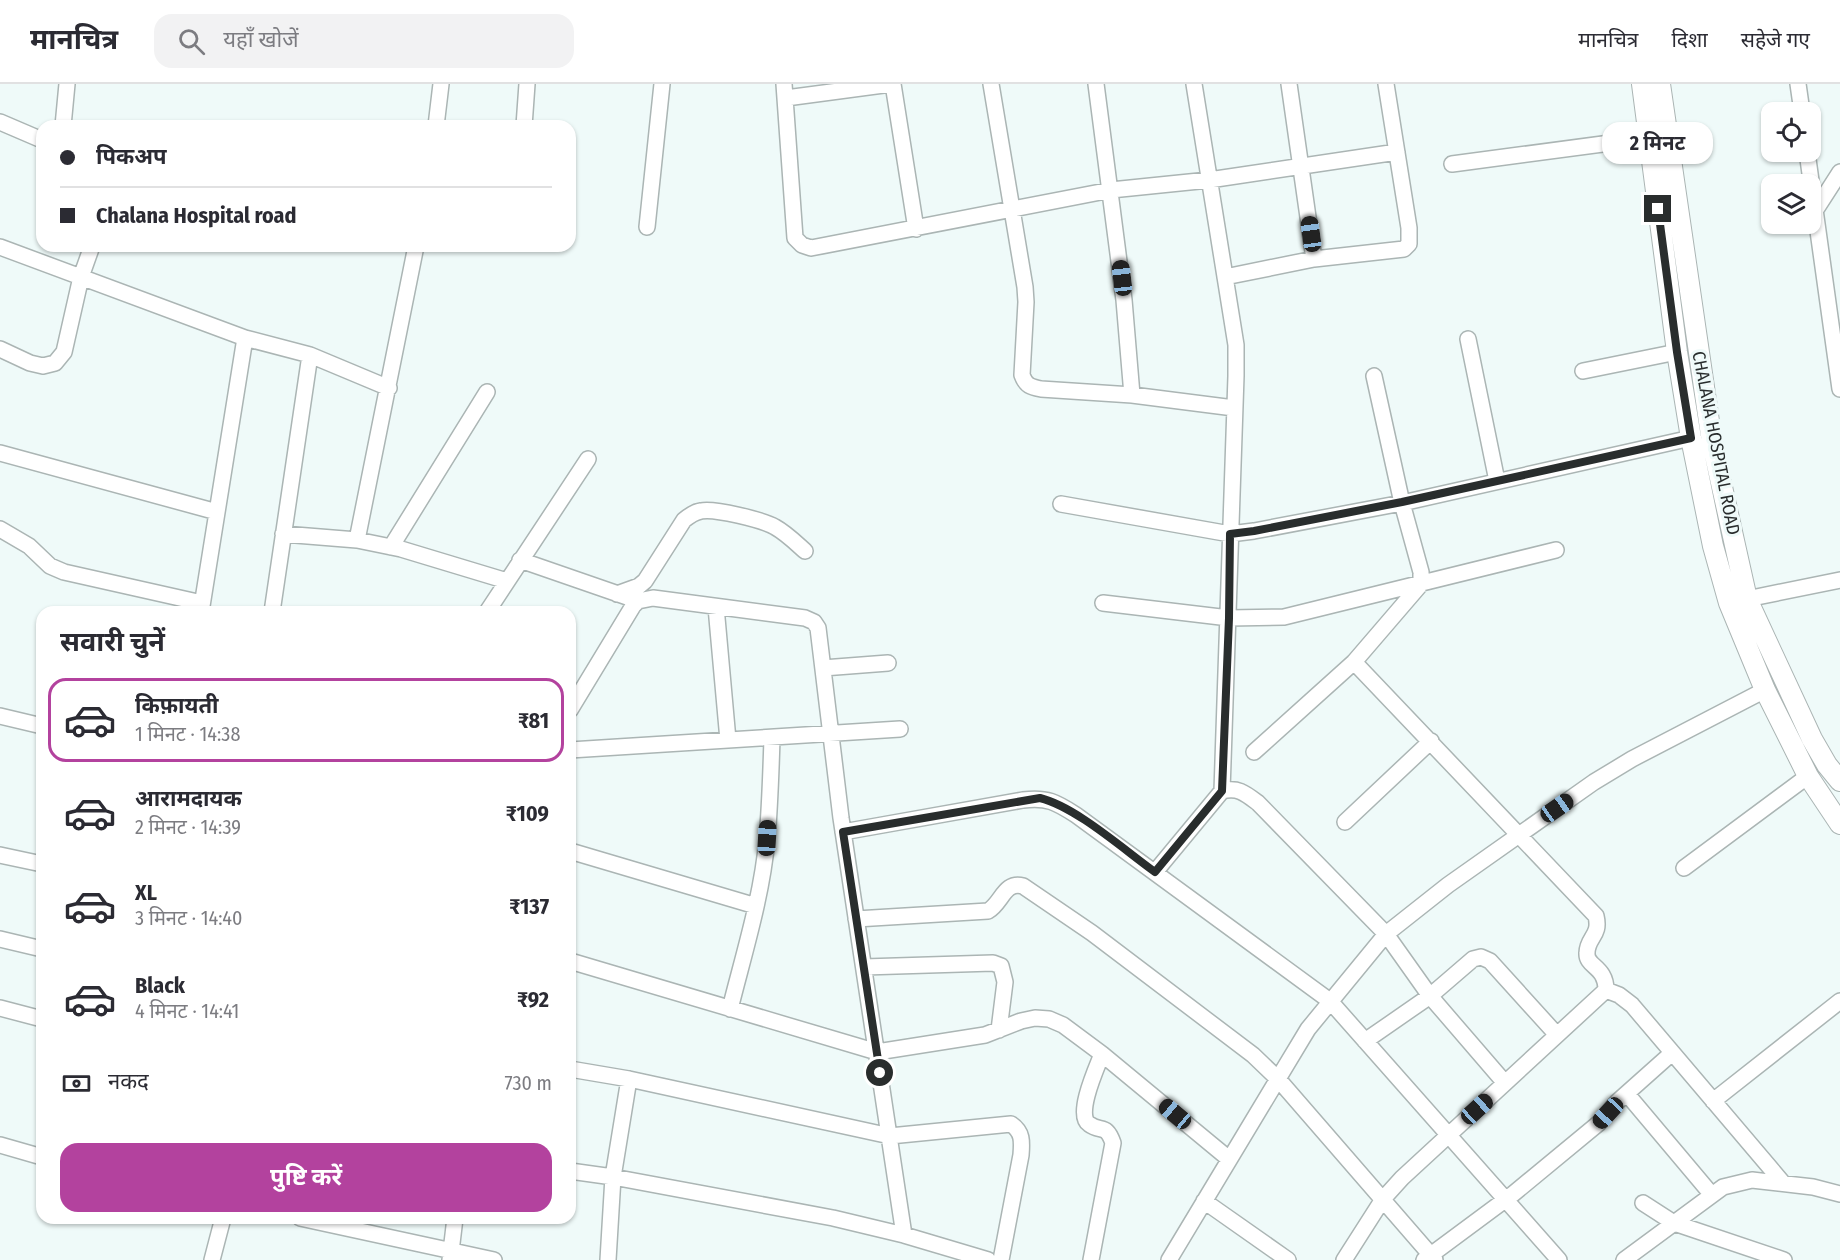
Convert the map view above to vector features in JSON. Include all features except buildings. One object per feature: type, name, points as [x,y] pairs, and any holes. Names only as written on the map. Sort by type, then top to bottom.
[{"type":"street","points":[[64,120],[67,84]]},
{"type":"street","points":[[437,120],[441,84]]},
{"type":"street","points":[[524,120],[527,84]]},
{"type":"street","points":[[647,228],[662,84]]},
{"type":"street","points":[[916,229],[892,84],[785,91],[795,238],[802,245],[811,248],[819,246],[916,229],[1011,211],[1111,190],[1209,180],[1397,152]]},
{"type":"street","points":[[991,84],[1026,295],[1022,375],[1024,382],[1030,387],[1041,389],[1132,395],[1234,408]]},
{"type":"street","points":[[1096,84],[1124,300],[1132,395]]},
{"type":"street","points":[[1194,84],[1236,345],[1222,791]]},
{"type":"street","points":[[1289,84],[1314,259]]},
{"type":"street","points":[[1225,277],[1314,259],[1404,249],[1409,244],[1410,228],[1386,84]]},
{"type":"street","name":"CHALANA HOSPITAL ROAD","points":[[1642,84],[1677,352],[1691,438],[1713,546],[1738,601],[1812,739],[1827,765],[1840,781]]},
{"type":"street","name":"CHALANA HOSPITAL ROAD","points":[[1660,84],[1712,442],[1738,601],[1765,690],[1808,776],[1840,824]]},
{"type":"street","points":[[1798,84],[1801,102]]},
{"type":"street","points":[[0,122],[36,137]]},
{"type":"street","points":[[1452,164],[1648,138]]},
{"type":"street","points":[[1821,202],[1840,172]]},
{"type":"street","points":[[1818,234],[1840,389]]},
{"type":"street","points":[[0,247],[245,338],[310,355],[389,388]]},
{"type":"street","points":[[0,350],[30,363],[44,366],[55,363],[64,352],[81,277],[90,252]]},
{"type":"street","points":[[357,540],[415,252]]},
{"type":"street","points":[[1825,279],[1840,285]]},
{"type":"street","points":[[202,606],[245,338]]},
{"type":"street","points":[[1468,339],[1497,481]]},
{"type":"street","points":[[1583,371],[1677,352]]},
{"type":"street","points":[[273,606],[310,355]]},
{"type":"street","points":[[1254,752],[1354,662],[1421,584],[1421,572],[1402,502],[1374,376]]},
{"type":"street","points":[[391,547],[487,392]]},
{"type":"street","points":[[1061,504],[1230,534],[1402,502],[1691,438]]},
{"type":"street","points":[[0,453],[217,512]]},
{"type":"street","points":[[492,606],[588,459]]},
{"type":"street","points":[[617,594],[639,586],[645,581],[684,520],[691,514],[701,511],[716,511],[766,522],[778,528],[806,551]]},
{"type":"street","points":[[0,530],[29,546],[50,566],[64,572],[194,606]]},
{"type":"street","points":[[284,534],[357,540],[391,547],[507,581]]},
{"type":"street","points":[[1103,603],[1229,618],[1284,617],[1556,550]]},
{"type":"street","points":[[520,560],[638,601],[653,598],[805,618],[814,622],[818,628],[843,832],[904,1234]]},
{"type":"street","points":[[1738,601],[1840,580]]},
{"type":"street","points":[[576,700],[638,601]]},
{"type":"street","points":[[716,607],[728,740]]},
{"type":"street","points":[[1344,1260],[1383,1199],[1402,1178],[1606,990],[1606,980],[1601,971],[1589,962],[1587,953],[1598,925],[1596,916],[1354,662]]},
{"type":"street","points":[[823,668],[888,663]]},
{"type":"street","points":[[1169,1260],[1308,1029],[1386,934],[1448,885],[1594,782],[1632,759],[1765,690]]},
{"type":"street","points":[[0,716],[36,725]]},
{"type":"street","points":[[576,750],[900,729]]},
{"type":"street","points":[[730,1009],[756,906],[767,838],[772,738]]},
{"type":"street","points":[[1345,822],[1431,741]]},
{"type":"street","points":[[1684,868],[1808,776]]},
{"type":"street","points":[[1155,872],[1222,791],[1233,788],[1242,791],[1258,802],[1386,934],[1430,996],[1505,1083]]},
{"type":"street","points":[[843,832],[1040,798],[1056,802],[1330,1001],[1559,1260]]},
{"type":"street","points":[[576,853],[756,906]]},
{"type":"street","points":[[0,855],[36,863]]},
{"type":"street","points":[[856,919],[988,911],[996,906],[1010,887],[1023,886],[1120,954],[1253,1055],[1278,1079],[1383,1199],[1430,1258],[1507,1199],[1599,1123],[1672,1053]]},
{"type":"street","points":[[0,939],[36,948]]},
{"type":"street","points":[[1365,1041],[1430,996],[1473,958],[1481,957],[1490,962],[1557,1035]]},
{"type":"street","points":[[576,963],[877,1052],[985,1035],[1021,1021],[1049,1018],[1063,1025],[1102,1054],[1229,1159]]},
{"type":"street","points":[[864,967],[993,963],[1001,966],[1005,982],[999,1030]]},
{"type":"street","points":[[1606,990],[1619,995],[1632,1005],[1783,1183]]},
{"type":"street","points":[[1713,1101],[1840,1001]]},
{"type":"street","points":[[0,1008],[36,1017]]},
{"type":"street","points":[[1091,1260],[1113,1143],[1109,1134],[1102,1128],[1089,1125],[1084,1118],[1083,1108],[1102,1054]]},
{"type":"street","points":[[576,1070],[629,1079],[890,1136],[1011,1124],[1018,1129],[1022,1140],[1021,1155],[1001,1260]]},
{"type":"street","points":[[608,1260],[613,1177],[629,1079]]},
{"type":"street","points":[[1627,1094],[1712,1195]]},
{"type":"street","points":[[0,1145],[36,1154]]},
{"type":"street","points":[[576,1172],[833,1218],[904,1234],[988,1260]]},
{"type":"street","points":[[1624,1260],[1723,1187],[1752,1180],[1813,1187],[1840,1194]]},
{"type":"street","points":[[1204,1201],[1288,1260]]},
{"type":"street","points":[[1643,1203],[1674,1223],[1784,1260]]},
{"type":"street","points":[[212,1260],[221,1224]]},
{"type":"street","points":[[324,1224],[451,1255],[494,1260]]},
{"type":"street","points":[[451,1255],[454,1224]]},
{"type":"route","points":[[880,1073],[843,832],[1040,798],[1056,802],[1155,872],[1222,791],[1230,534],[1402,502],[1691,438],[1658,209]]}]
